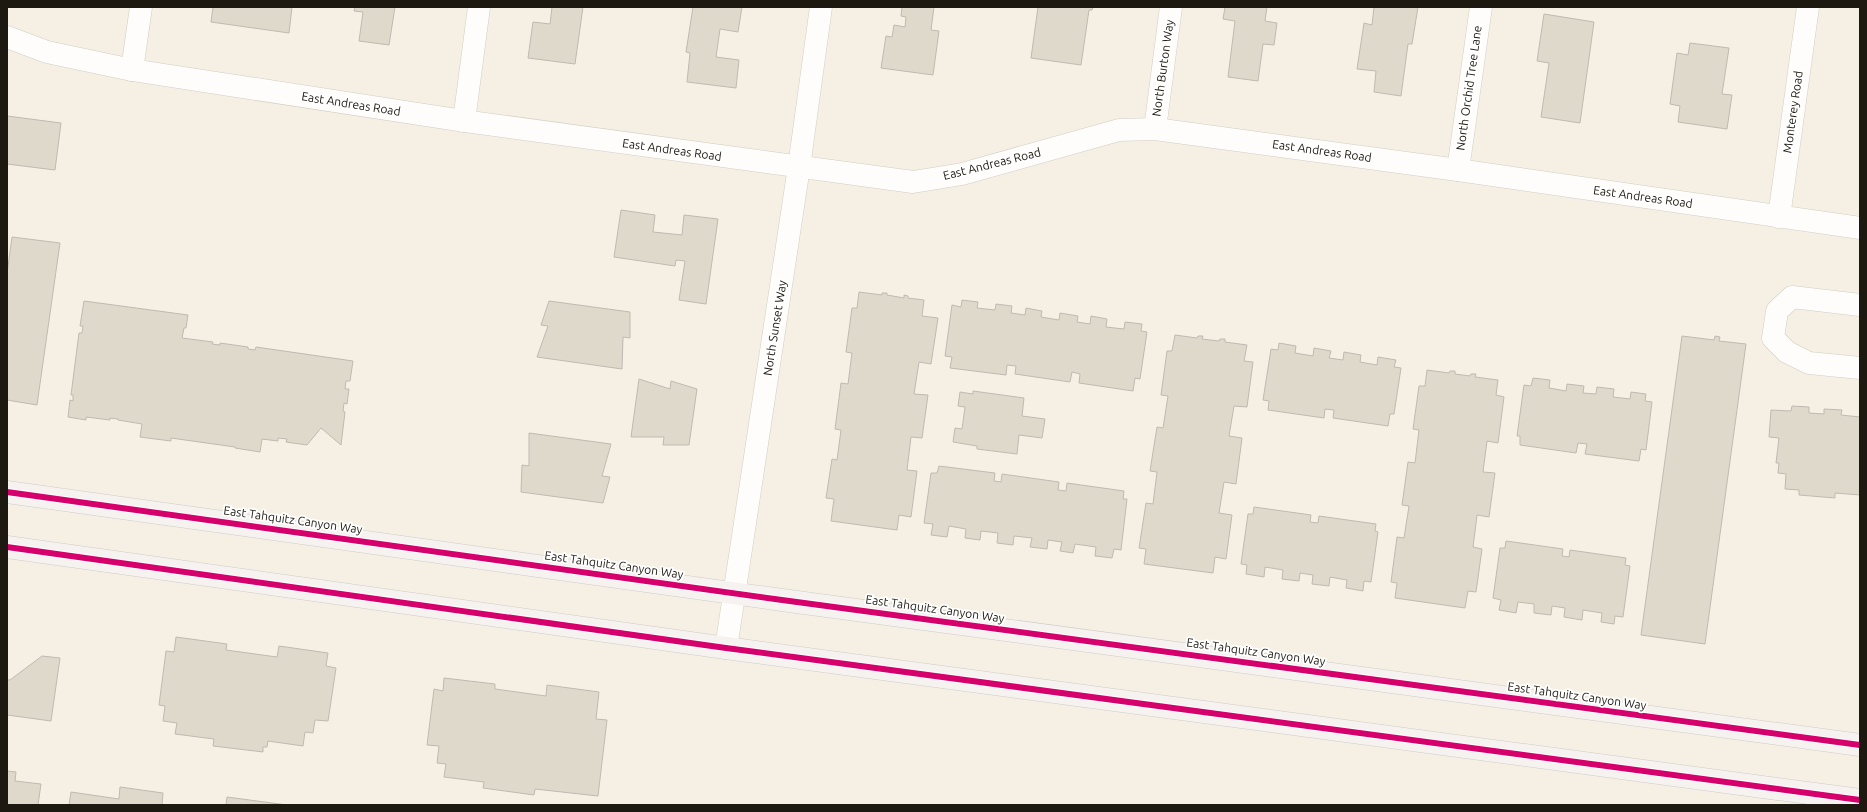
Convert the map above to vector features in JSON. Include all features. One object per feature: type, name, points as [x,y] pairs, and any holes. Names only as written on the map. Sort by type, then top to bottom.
[{"type":"main road","name":"East Tahquitz Canyon Way","points":[[7,492],[734,593],[1860,745]]},
{"type":"main road","points":[[7,547],[726,648],[1860,800]]},
{"type":"street","points":[[132,70],[141,7]]},
{"type":"street","points":[[464,121],[479,7]]},
{"type":"street","name":"North Sunset Way","points":[[726,648],[799,167],[821,7]]},
{"type":"street","name":"North Burton Way","points":[[1155,129],[1171,7]]},
{"type":"street","name":"North Orchid Tree Lane","points":[[1458,170],[1481,7]]},
{"type":"street","name":"Monterey Road","points":[[1779,217],[1808,7]]},
{"type":"street","name":"East Andreas Road","points":[[7,37],[47,52],[132,70],[464,121],[913,182],[962,174],[1119,130],[1155,129],[1458,170],[1860,228]]},
{"type":"street","points":[[1860,305],[1792,297],[1777,311],[1774,338],[1787,352],[1809,363],[1860,368]]},
{"type":"building","points":[[213,7],[292,7],[289,33],[211,22]]},
{"type":"building","points":[[355,7],[395,7],[389,45],[359,41],[363,12],[354,11]]},
{"type":"building","points":[[552,7],[583,7],[575,64],[528,58],[533,22],[550,24]]},
{"type":"building","points":[[693,7],[742,7],[738,32],[720,29],[716,57],[739,60],[736,88],[687,82],[690,53],[686,52]]},
{"type":"building","points":[[902,7],[934,7],[931,30],[939,31],[933,75],[881,68],[886,36],[892,37],[894,25],[905,27],[906,17],[901,16]]},
{"type":"building","points":[[1038,7],[1093,7],[1092,10],[1089,10],[1081,65],[1031,58]]},
{"type":"building","points":[[1225,7],[1267,7],[1265,21],[1277,23],[1274,45],[1263,44],[1258,81],[1228,77],[1235,21],[1223,19]]},
{"type":"building","points":[[1374,7],[1418,7],[1412,44],[1408,44],[1401,96],[1374,92],[1376,71],[1357,69],[1364,23],[1372,25]]},
{"type":"building","points":[[1544,14],[1594,22],[1580,123],[1541,117],[1549,63],[1537,61]]},
{"type":"building","points":[[1690,43],[1729,48],[1722,94],[1732,95],[1727,129],[1678,122],[1680,106],[1670,104],[1677,53],[1688,55]]},
{"type":"building","points":[[7,116],[61,123],[55,170],[7,164]]},
{"type":"building","points":[[621,210],[655,215],[653,232],[682,235],[684,215],[718,219],[706,304],[679,300],[685,261],[676,260],[675,266],[614,257]]},
{"type":"building","points":[[12,237],[60,243],[37,405],[7,400],[7,274]]},
{"type":"building","points":[[859,292],[882,295],[882,293],[887,293],[887,295],[904,298],[904,295],[908,296],[908,298],[924,300],[922,316],[938,318],[931,364],[919,362],[914,394],[928,395],[922,438],[911,437],[907,470],[917,471],[911,517],[899,515],[897,530],[831,521],[834,499],[826,498],[832,459],[837,460],[841,430],[835,429],[841,383],[848,384],[852,353],[846,352],[852,308],[857,308]]},
{"type":"building","points":[[962,300],[978,302],[977,308],[995,310],[996,304],[1012,306],[1011,313],[1025,315],[1026,308],[1042,311],[1041,317],[1059,320],[1060,313],[1078,316],[1077,322],[1090,324],[1091,316],[1107,319],[1106,327],[1124,329],[1125,322],[1142,324],[1141,331],[1147,332],[1140,379],[1135,378],[1133,391],[1079,383],[1080,374],[1072,372],[1070,382],[1015,374],[1016,366],[1007,365],[1006,375],[950,368],[952,357],[945,356],[952,305],[961,307]]},
{"type":"building","points":[[84,301],[188,315],[186,328],[184,328],[182,338],[213,342],[212,344],[220,345],[220,343],[248,347],[248,349],[255,350],[256,347],[353,361],[350,381],[346,381],[345,389],[349,389],[347,404],[344,403],[343,411],[345,412],[341,445],[321,428],[307,445],[286,442],[287,439],[278,438],[278,441],[262,439],[260,452],[171,438],[171,441],[140,437],[142,424],[118,419],[110,418],[110,420],[86,417],[86,420],[68,417],[70,400],[73,401],[73,395],[71,395],[79,333],[82,333],[83,326],[80,326]]},
{"type":"building","points":[[549,301],[630,312],[630,338],[623,337],[622,369],[537,357],[548,326],[541,325]]},
{"type":"building","points":[[1175,335],[1197,338],[1198,336],[1203,336],[1202,339],[1219,341],[1220,339],[1225,339],[1225,342],[1247,345],[1244,361],[1253,362],[1247,407],[1234,406],[1229,436],[1242,438],[1236,484],[1224,482],[1219,513],[1232,515],[1226,559],[1215,557],[1213,573],[1144,564],[1146,549],[1139,548],[1146,503],[1153,504],[1157,472],[1150,471],[1157,427],[1163,428],[1168,396],[1161,395],[1167,351],[1172,351]]},
{"type":"building","points":[[1682,336],[1714,340],[1715,336],[1720,337],[1719,341],[1746,344],[1705,644],[1641,635]]},
{"type":"building","points":[[1279,343],[1296,346],[1295,353],[1313,356],[1314,348],[1331,351],[1329,358],[1343,360],[1344,352],[1361,355],[1360,362],[1377,365],[1378,357],[1396,360],[1394,367],[1401,368],[1394,414],[1390,414],[1388,426],[1333,418],[1334,410],[1325,409],[1324,418],[1268,410],[1269,401],[1263,400],[1271,349],[1278,350]]},
{"type":"building","points":[[1427,370],[1449,373],[1450,371],[1455,371],[1455,374],[1470,376],[1471,374],[1476,374],[1475,377],[1498,380],[1496,395],[1504,397],[1498,443],[1487,441],[1483,472],[1495,473],[1489,517],[1477,515],[1473,547],[1482,549],[1476,592],[1468,591],[1465,608],[1395,598],[1397,583],[1391,582],[1397,537],[1404,538],[1409,506],[1402,505],[1408,462],[1415,463],[1419,430],[1413,429],[1419,386],[1425,386]]},
{"type":"building","points":[[1533,378],[1550,380],[1549,388],[1566,391],[1567,384],[1584,386],[1583,393],[1596,394],[1597,387],[1614,389],[1613,397],[1630,399],[1631,392],[1646,394],[1645,401],[1652,402],[1646,450],[1641,449],[1639,461],[1585,454],[1587,444],[1578,443],[1576,453],[1520,445],[1520,436],[1517,436],[1524,385],[1531,386]]},
{"type":"building","points":[[639,379],[670,389],[671,381],[697,389],[689,445],[663,445],[664,437],[631,437]]},
{"type":"building","points":[[973,391],[1024,398],[1022,416],[1045,419],[1042,438],[1019,435],[1017,454],[977,449],[977,446],[953,442],[955,428],[962,429],[965,407],[958,406],[960,392],[973,394]]},
{"type":"building","points":[[1792,406],[1809,407],[1809,413],[1824,414],[1824,409],[1842,410],[1841,415],[1860,417],[1860,495],[1835,493],[1835,498],[1799,495],[1799,490],[1785,489],[1786,474],[1778,473],[1779,463],[1776,463],[1779,438],[1769,437],[1771,410],[1791,411]]},
{"type":"building","points":[[529,433],[611,444],[602,476],[610,477],[603,503],[521,492],[522,465],[529,466]]},
{"type":"building","points":[[939,466],[995,473],[994,481],[1001,482],[1002,474],[1059,482],[1058,490],[1066,491],[1067,483],[1124,491],[1123,499],[1127,499],[1121,550],[1114,549],[1112,558],[1095,556],[1096,547],[1075,544],[1073,553],[1060,551],[1062,542],[1048,540],[1047,549],[1030,547],[1032,538],[1014,536],[1013,545],[997,543],[998,533],[981,531],[980,540],[965,538],[966,529],[949,526],[947,537],[931,535],[933,524],[924,523],[931,473],[937,473]]},
{"type":"building","points":[[1254,507],[1311,515],[1310,522],[1318,523],[1319,516],[1376,524],[1375,531],[1378,532],[1371,582],[1364,581],[1363,591],[1346,588],[1347,580],[1330,577],[1329,586],[1312,584],[1313,575],[1300,573],[1299,581],[1282,579],[1283,570],[1265,567],[1264,577],[1246,574],[1247,565],[1241,564],[1248,514],[1253,514]]},
{"type":"building","points":[[1506,541],[1563,549],[1562,556],[1569,557],[1570,550],[1626,558],[1625,565],[1630,566],[1623,617],[1615,616],[1614,624],[1601,622],[1602,613],[1583,610],[1582,620],[1564,617],[1565,608],[1552,606],[1551,615],[1534,613],[1534,604],[1518,602],[1516,613],[1499,610],[1501,600],[1493,598],[1500,548],[1505,548]]},
{"type":"building","points":[[176,637],[227,644],[226,650],[277,657],[279,646],[328,653],[326,666],[336,668],[328,721],[315,720],[313,733],[305,732],[303,746],[268,741],[267,747],[263,747],[263,752],[213,746],[214,739],[175,734],[177,723],[163,721],[165,706],[159,705],[166,651],[174,652]]},
{"type":"building","points":[[42,656],[60,658],[51,721],[7,715],[7,680],[10,680]]},
{"type":"building","points":[[444,678],[495,684],[495,689],[546,696],[547,685],[599,692],[596,719],[607,720],[598,796],[535,789],[534,795],[483,788],[484,782],[444,777],[446,764],[437,763],[439,746],[427,745],[434,689],[443,691]]},
{"type":"building","points":[[7,771],[16,772],[15,781],[41,784],[38,805],[7,805]]},
{"type":"building","points":[[120,787],[163,793],[162,805],[69,805],[71,792],[119,799]]},
{"type":"building","points":[[227,797],[287,805],[226,805]]},
{"type":"cycle path","points":[[7,492],[782,600],[1860,745]]},
{"type":"cycle path","points":[[7,547],[726,648],[1860,800]]}]
